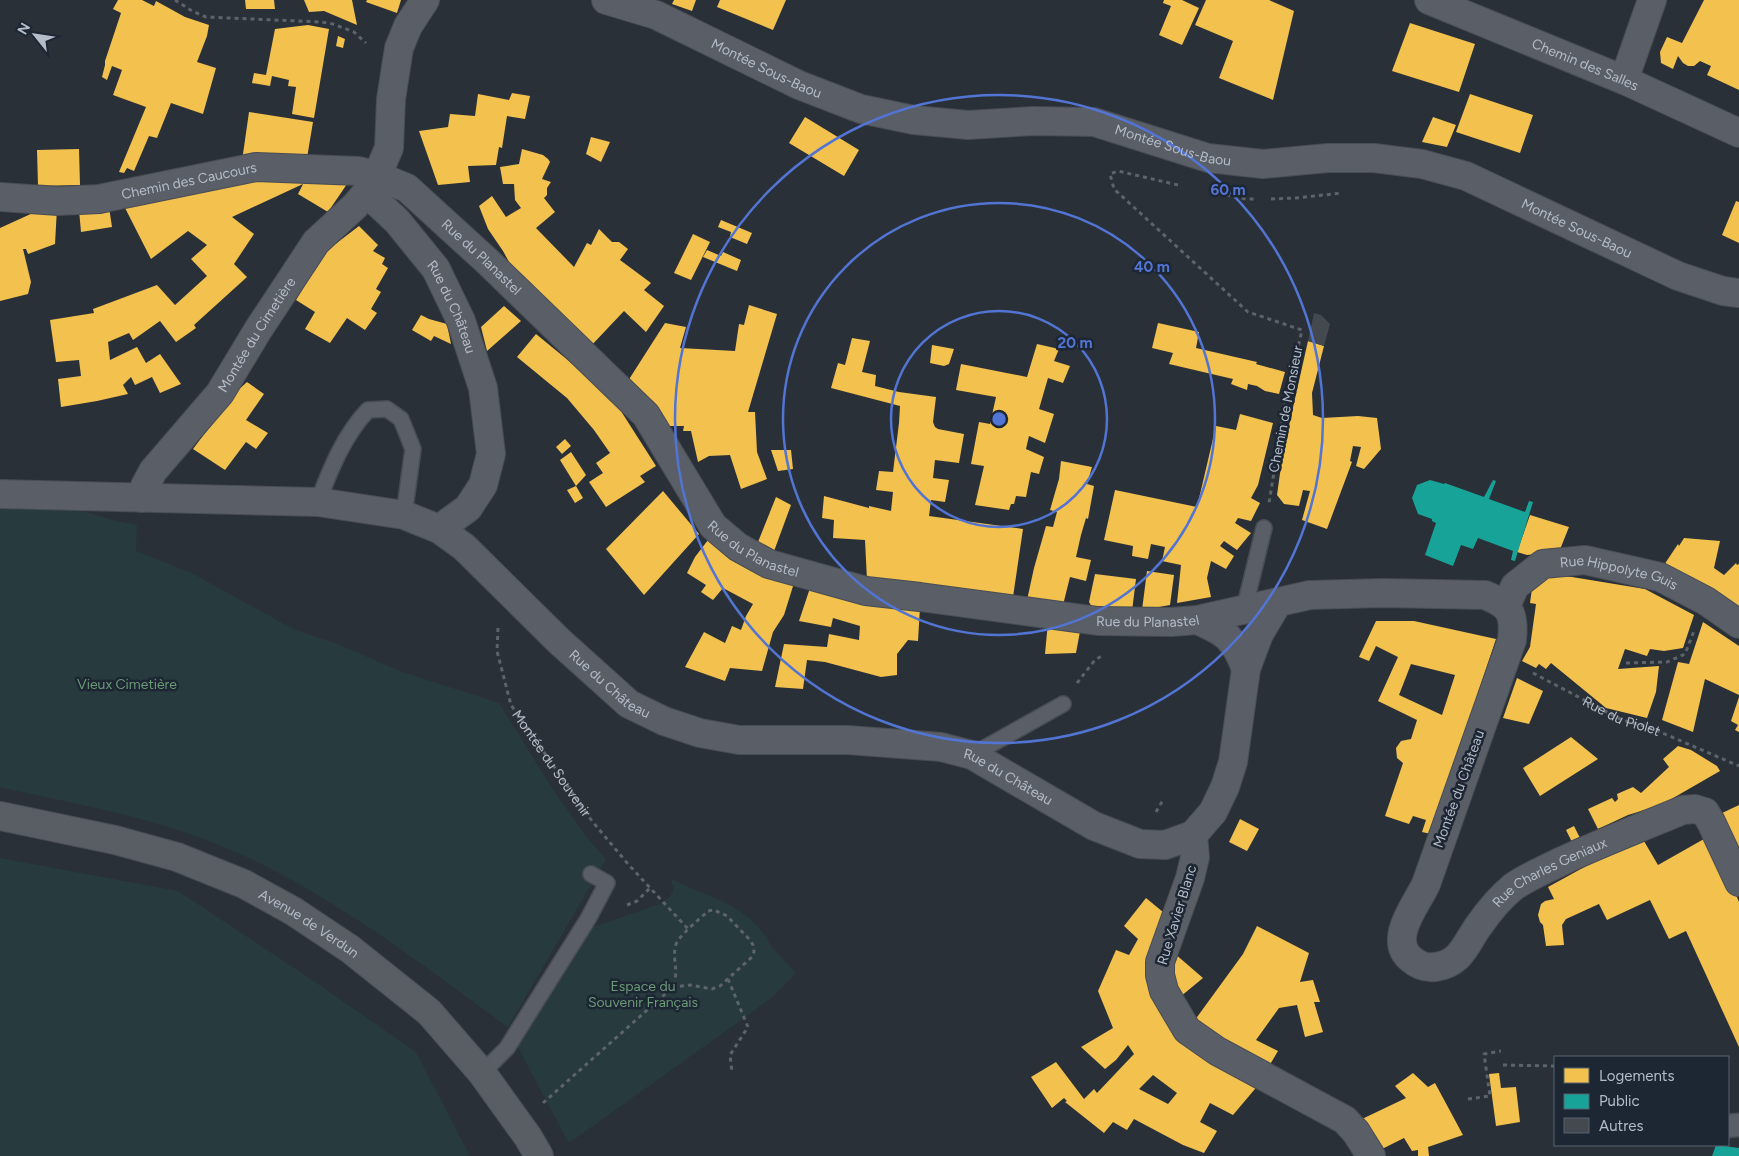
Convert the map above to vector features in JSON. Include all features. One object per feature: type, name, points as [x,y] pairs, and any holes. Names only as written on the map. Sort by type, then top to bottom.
[{"type":"main road","name":"Avenue de Verdun","points":[[0,816],[115,840],[177,857],[244,884],[293,911],[342,944],[428,1012],[482,1073],[528,1137],[538,1156]]},
{"type":"street","points":[[372,184],[389,148],[391,99],[398,48],[408,26],[425,0]]},
{"type":"street","name":"Montée Sous-Baou","points":[[606,0],[656,14],[799,85],[852,106],[914,120],[968,125],[1032,120],[1094,122],[1208,158],[1262,164],[1328,158],[1374,158],[1431,166],[1466,176],[1678,276],[1723,291],[1739,292]]},
{"type":"street","name":"Chemin des Salles","points":[[1428,0],[1624,80],[1739,133]]},
{"type":"street","points":[[1624,80],[1652,0]]},
{"type":"street","name":"Chemin des Caucours","points":[[0,197],[59,201],[99,199],[256,167],[359,171],[372,184]]},
{"type":"street","name":"Montée du Cimetière","points":[[142,498],[145,486],[153,471],[220,393],[258,330],[316,242],[372,184]]},
{"type":"street","name":"Rue du Château","points":[[372,184],[397,221],[436,270],[461,321],[483,388],[491,454],[483,485],[468,508],[439,529],[464,547],[559,641],[628,704],[664,721],[700,733],[739,740],[848,740],[941,747],[972,755],[1094,826],[1140,844],[1165,845],[1193,835]]},
{"type":"street","name":"Rue du Planastel","points":[[372,184],[407,188],[487,261],[646,415],[712,526],[738,547],[769,564],[866,591],[1098,621],[1171,622],[1197,620],[1310,595],[1383,592],[1485,595],[1506,606]]},
{"type":"street","points":[[0,494],[318,502],[404,514],[439,529]]},
{"type":"street","name":"Rue Hippolyte Guis","points":[[1506,606],[1515,586],[1543,564],[1585,560],[1660,577],[1706,600],[1739,624]]},
{"type":"street","points":[[1193,835],[1213,812],[1226,787],[1233,762],[1246,669],[1259,634],[1278,602]]},
{"type":"street","name":"Montée du Château","points":[[1419,966],[1409,958],[1403,947],[1402,936],[1405,922],[1426,884],[1506,659],[1514,625],[1511,614],[1506,606]]},
{"type":"street","points":[[1197,620],[1222,631],[1232,641],[1241,655],[1246,669]]},
{"type":"street","name":"Rue Charles Geniaux","points":[[1419,966],[1430,967],[1450,963],[1464,948],[1479,925],[1513,887],[1594,846],[1683,810],[1695,809],[1705,812],[1739,882]]},
{"type":"street","name":"Rue Xavier Blanc","points":[[1193,835],[1195,857],[1192,871],[1160,962],[1160,975],[1164,991],[1187,1030],[1217,1051],[1344,1120],[1356,1132],[1371,1156]]},
{"type":"lane","points":[[318,502],[328,474],[356,423],[368,410],[387,409],[401,419],[413,449],[404,514]]},
{"type":"lane","points":[[1244,610],[1264,528]]},
{"type":"lane","points":[[972,755],[1063,704]]},
{"type":"lane","points":[[482,1073],[507,1048],[588,919],[607,883],[591,874]]},
{"type":"path","points":[[175,0],[206,17],[333,24],[354,32],[371,48]]},
{"type":"path","name":"Chemin de Monsieur","points":[[1186,187],[1118,171],[1110,174],[1114,189],[1248,312],[1302,330],[1285,405],[1264,528]]},
{"type":"path","points":[[1222,195],[1246,199],[1296,198],[1349,192]]},
{"type":"path","points":[[1626,664],[1667,662],[1686,654],[1706,600]]},
{"type":"path","name":"Montée du Souvenir","points":[[497,651],[511,705],[592,821],[628,864],[689,930]]},
{"type":"path","name":"Rue du Piolet","points":[[1506,659],[1622,720],[1651,728],[1739,766]]},
{"type":"path","points":[[642,895],[650,888]]},
{"type":"path","points":[[517,1121],[546,1100],[673,987],[691,985],[712,989],[720,986],[752,957],[754,952],[753,944],[727,916],[714,910],[708,911],[677,940],[675,947],[677,969],[673,987]]},
{"type":"path","points":[[728,979],[748,1027],[730,1055],[732,1072]]},
{"type":"path","points":[[1468,1099],[1490,1096],[1484,1054],[1501,1051]]},
{"type":"path","points":[[1503,1065],[1554,1066]]},
{"type":"green space","name":"Vieux Cimetière","points":[[0,504],[66,506],[116,521],[137,525],[136,551],[192,573],[295,630],[337,644],[400,671],[499,703],[552,788],[589,840],[606,859],[508,1027],[363,923],[287,877],[247,857],[206,840],[155,823],[0,787]]},
{"type":"green space","points":[[0,858],[178,891],[416,1052],[470,1156],[0,1156]]},
{"type":"green space","name":"Espace du Souvenir Français","points":[[670,878],[739,910],[759,928],[770,945],[796,973],[772,997],[751,1013],[569,1143],[517,1046],[591,928],[659,904],[670,897],[674,888]]},
{"type":"building: Logements","points":[[118,0],[142,0],[154,6],[156,1],[185,17],[209,25],[197,62],[216,68],[203,114],[171,103],[157,138],[149,136],[134,171],[127,168],[124,173],[119,172],[146,107],[113,95],[122,70],[112,66],[107,80],[102,77],[105,61],[121,13],[113,9]]},
{"type":"building: Logements","points":[[245,0],[274,0],[275,9],[246,9]]},
{"type":"building: Logements","points":[[304,0],[352,0],[357,25],[324,11],[309,12]]},
{"type":"building: Logements","points":[[367,0],[401,0],[397,13],[366,2]]},
{"type":"building: Logements","points":[[674,0],[696,0],[692,11],[672,4]]},
{"type":"building: Logements","points":[[720,0],[786,0],[773,30],[717,7]]},
{"type":"building: Logements","points":[[1164,0],[1182,0],[1199,8],[1182,45],[1159,35],[1171,6],[1163,3]]},
{"type":"building: Logements","points":[[1206,0],[1269,0],[1294,11],[1273,100],[1219,78],[1233,41],[1195,25]]},
{"type":"building: Logements","points":[[1704,0],[1739,0],[1739,90],[1707,75],[1711,66],[1700,61],[1694,66],[1688,66],[1678,56],[1673,69],[1661,63],[1660,52],[1667,37],[1682,43]]},
{"type":"building: Logements","points":[[1410,23],[1475,44],[1459,92],[1392,71]]},
{"type":"building: Logements","points":[[308,25],[329,29],[314,118],[292,114],[296,87],[288,86],[289,80],[272,76],[270,86],[252,83],[254,73],[266,75],[275,29]]},
{"type":"building: Logements","points":[[338,36],[345,39],[343,48],[336,46]]},
{"type":"building: Logements","points":[[512,93],[530,96],[525,119],[507,116],[502,148],[499,147],[496,165],[468,166],[470,182],[438,185],[419,131],[448,127],[450,114],[475,116],[478,94],[509,100]]},
{"type":"building: Logements","points":[[1470,94],[1533,115],[1520,153],[1456,132]]},
{"type":"building: Logements","points":[[249,112],[313,122],[307,158],[242,161]]},
{"type":"building: Logements","points":[[805,117],[859,150],[844,176],[789,143]]},
{"type":"building: Logements","points":[[1433,117],[1456,125],[1447,147],[1422,142]]},
{"type":"building: Logements","points":[[591,137],[610,142],[601,162],[586,154]]},
{"type":"building: Logements","points":[[79,149],[80,185],[38,186],[37,150]]},
{"type":"building: Logements","points":[[522,149],[543,155],[550,162],[542,179],[551,182],[547,188],[547,195],[544,198],[555,212],[536,228],[574,267],[587,243],[591,245],[599,229],[612,242],[619,242],[628,249],[620,260],[651,283],[644,290],[664,306],[646,332],[624,311],[589,348],[521,284],[503,251],[488,229],[479,206],[492,196],[506,217],[521,208],[515,200],[514,184],[503,184],[500,167],[519,164]]},
{"type":"building: Logements","points":[[301,175],[304,184],[315,179],[347,184],[328,212],[298,194],[303,184],[232,217],[254,234],[234,264],[247,277],[194,325],[196,328],[176,342],[160,321],[133,340],[129,333],[108,342],[110,360],[137,347],[146,363],[160,354],[181,384],[160,393],[152,377],[135,385],[131,377],[123,385],[128,394],[61,407],[58,379],[81,376],[79,360],[56,362],[50,320],[94,313],[93,309],[157,285],[175,305],[207,276],[191,259],[207,245],[188,231],[151,259],[123,204],[215,186]]},
{"type":"building: Logements","points":[[1736,201],[1739,202],[1739,243],[1722,235]]},
{"type":"building: Logements","points":[[46,207],[57,208],[55,244],[28,254],[26,249],[23,249],[31,282],[28,294],[0,301],[0,228]]},
{"type":"building: Logements","points":[[109,207],[112,227],[81,232],[79,210]]},
{"type":"building: Logements","points":[[721,220],[752,233],[747,244],[730,237],[731,232],[718,227]]},
{"type":"building: Logements","points":[[359,226],[378,245],[373,251],[385,258],[382,264],[388,268],[376,289],[381,292],[371,309],[377,313],[365,330],[347,318],[330,343],[305,329],[315,312],[296,300],[325,252]]},
{"type":"building: Logements","points":[[693,234],[710,242],[691,280],[674,273]]},
{"type":"building: Logements","points":[[707,250],[721,256],[723,252],[741,260],[737,271],[703,257]]},
{"type":"building: Logements","points":[[749,305],[777,314],[748,412],[755,412],[757,452],[767,479],[741,489],[730,455],[709,456],[698,462],[691,431],[683,431],[684,426],[670,426],[670,428],[626,384],[665,323],[686,327],[680,348],[735,351],[739,324],[744,325]]},
{"type":"building: Logements","points":[[504,306],[521,321],[487,351],[481,327]]},
{"type":"building: Logements","points":[[421,315],[447,324],[451,344],[434,336],[431,341],[412,330]]},
{"type":"building: Logements","points":[[1158,323],[1199,332],[1196,348],[1257,362],[1256,364],[1285,372],[1279,394],[1248,384],[1247,390],[1231,384],[1233,379],[1169,364],[1173,353],[1152,348]]},
{"type":"building: Logements","points":[[536,334],[586,375],[619,408],[656,466],[640,476],[645,482],[606,507],[589,482],[603,473],[596,463],[610,453],[594,430],[567,398],[517,357]]},
{"type":"building: Logements","points":[[852,338],[870,341],[862,372],[876,375],[875,386],[899,392],[936,397],[933,422],[935,427],[964,434],[959,463],[935,460],[933,478],[949,480],[945,502],[931,500],[929,516],[1023,529],[1013,597],[867,580],[865,540],[833,538],[834,520],[822,518],[824,496],[869,508],[869,506],[891,511],[893,492],[876,490],[879,471],[893,472],[900,406],[831,388],[838,363],[845,365]]},
{"type":"building: Logements","points":[[1308,341],[1324,346],[1312,393],[1313,415],[1322,418],[1358,416],[1377,418],[1381,449],[1364,469],[1356,466],[1361,447],[1353,446],[1350,461],[1352,462],[1327,529],[1302,520],[1310,491],[1303,490],[1299,506],[1284,504],[1277,495],[1283,452]]},
{"type":"building: Logements","points":[[1037,344],[1059,349],[1054,361],[1070,366],[1063,383],[1048,378],[1039,409],[1054,414],[1045,443],[1029,436],[1026,449],[1044,457],[1039,474],[1031,472],[1026,497],[1016,496],[1014,504],[1011,504],[1009,510],[975,505],[984,466],[971,464],[979,422],[990,424],[996,397],[956,390],[961,364],[1027,377]]},
{"type":"building: Logements","points":[[932,345],[954,349],[949,364],[944,366],[930,363]]},
{"type":"building: Logements","points":[[247,382],[264,394],[246,420],[268,433],[256,449],[246,442],[225,470],[193,449],[236,392]]},
{"type":"building: Logements","points":[[1240,414],[1273,423],[1258,485],[1251,498],[1260,503],[1251,521],[1238,518],[1235,523],[1251,533],[1237,550],[1224,541],[1220,546],[1234,556],[1226,569],[1211,561],[1207,578],[1211,597],[1177,603],[1181,565],[1162,561],[1165,547],[1151,544],[1148,559],[1132,556],[1133,546],[1104,540],[1115,490],[1197,507],[1216,426],[1236,430]]},
{"type":"building: Logements","points":[[565,439],[571,446],[562,454],[556,447]]},
{"type":"building: Logements","points":[[771,450],[791,450],[793,469],[778,471]]},
{"type":"building: Logements","points":[[571,452],[586,475],[576,486],[560,460]]},
{"type":"building: Logements","points":[[1061,461],[1092,467],[1087,484],[1094,486],[1088,519],[1086,518],[1076,557],[1091,560],[1086,581],[1070,577],[1063,605],[1027,600],[1046,526],[1053,527],[1057,512],[1050,510],[1059,479]]},
{"type":"building: Logements","points":[[576,486],[583,498],[575,503],[567,490]]},
{"type":"building: Logements","points":[[663,491],[699,534],[644,595],[606,549]]},
{"type":"building: Logements","points":[[776,497],[791,505],[773,554],[756,547]]},
{"type":"building: Logements","points":[[1530,515],[1569,527],[1559,552],[1527,555],[1517,552]]},
{"type":"building: Logements","points":[[1684,538],[1720,541],[1714,568],[1724,575],[1736,563],[1737,565],[1739,564],[1739,613],[1664,565]]},
{"type":"building: Logements","points":[[708,540],[727,557],[729,553],[794,583],[784,615],[773,632],[762,671],[730,668],[725,681],[685,667],[704,632],[725,643],[732,626],[741,630],[753,604],[723,588],[713,600],[701,592],[706,585],[687,573],[695,557]]},
{"type":"building: Logements","points":[[1147,571],[1174,575],[1170,605],[1142,610]]},
{"type":"building: Logements","points":[[1095,574],[1136,579],[1132,611],[1092,607],[1089,602]]},
{"type":"building: Logements","points":[[1541,574],[1645,589],[1694,615],[1683,648],[1664,651],[1650,649],[1647,656],[1625,649],[1618,669],[1659,666],[1656,692],[1647,718],[1606,708],[1551,663],[1546,669],[1539,664],[1536,668],[1522,661],[1530,647],[1536,604],[1530,603],[1533,581]]},
{"type":"building: Logements","points":[[810,588],[920,607],[918,641],[908,640],[897,654],[897,675],[881,677],[825,662],[807,660],[803,689],[775,687],[784,644],[827,647],[829,634],[859,640],[860,626],[833,618],[831,627],[799,621]]},
{"type":"building: Logements","points":[[1376,621],[1414,621],[1496,639],[1431,834],[1422,832],[1426,820],[1413,816],[1409,824],[1385,816],[1403,763],[1397,758],[1396,748],[1401,741],[1411,739],[1417,720],[1378,701],[1398,657],[1376,646],[1369,661],[1359,657]],"holes":[[[1411,664],[1455,675],[1442,715],[1399,695]]]},
{"type":"building: Logements","points":[[1048,622],[1081,626],[1076,653],[1045,654]]},
{"type":"building: Logements","points":[[1703,622],[1739,646],[1739,695],[1705,679],[1693,732],[1662,720],[1678,662],[1689,664]]},
{"type":"building: Logements","points":[[1517,678],[1543,691],[1529,724],[1503,718]]},
{"type":"building: Logements","points":[[1739,697],[1739,732],[1735,730],[1738,725],[1731,721]]},
{"type":"building: Logements","points":[[1571,737],[1598,759],[1540,796],[1523,768]]},
{"type":"building: Logements","points":[[1678,746],[1691,750],[1717,766],[1720,771],[1661,805],[1628,815],[1598,829],[1588,809],[1612,798],[1615,802],[1618,799],[1617,794],[1633,787],[1641,793],[1669,767],[1663,759]]},
{"type":"building: Logements","points":[[1739,805],[1739,857],[1720,814]]},
{"type":"building: Logements","points":[[1240,819],[1259,829],[1247,851],[1229,842]]},
{"type":"building: Logements","points":[[1574,826],[1580,838],[1572,842],[1566,830]]},
{"type":"building: Logements","points":[[1711,835],[1739,902],[1739,1047],[1686,931],[1669,939],[1650,900],[1607,920],[1599,904],[1566,919],[1562,925],[1564,945],[1546,946],[1543,925],[1538,915],[1541,904],[1554,899],[1548,887],[1641,836],[1658,865]]},
{"type":"building: Logements","points":[[1146,898],[1169,917],[1157,1003],[1260,1083],[1233,1115],[1210,1103],[1200,1122],[1217,1131],[1204,1153],[1183,1145],[1134,1119],[1127,1130],[1113,1122],[1104,1133],[1065,1102],[1067,1101],[1064,1098],[1052,1108],[1031,1077],[1056,1062],[1084,1099],[1094,1089],[1097,1093],[1134,1054],[1128,1045],[1116,1060],[1105,1069],[1081,1047],[1113,1028],[1098,991],[1116,950],[1129,955],[1138,939],[1124,926]],"holes":[[[1153,1075],[1177,1093],[1168,1104],[1139,1089]]]},
{"type":"building: Logements","points":[[1257,926],[1309,953],[1300,982],[1313,980],[1320,1002],[1314,1002],[1323,1032],[1305,1037],[1297,1005],[1279,1008],[1256,1040],[1278,1051],[1268,1068],[1192,1024],[1243,954]]},
{"type":"building: Logements","points":[[1174,953],[1203,978],[1180,997],[1166,969]]},
{"type":"building: Logements","points":[[1413,1073],[1428,1087],[1435,1083],[1463,1135],[1428,1147],[1429,1156],[1418,1156],[1418,1150],[1412,1151],[1404,1138],[1380,1150],[1362,1119],[1406,1098],[1395,1086]]},
{"type":"building: Logements","points":[[1499,1073],[1501,1088],[1516,1087],[1520,1122],[1496,1126],[1489,1074]]},
{"type":"building: Public","points":[[1430,480],[1445,483],[1484,497],[1493,480],[1496,481],[1489,499],[1525,512],[1529,501],[1533,502],[1515,561],[1511,560],[1513,551],[1478,538],[1473,549],[1461,545],[1453,566],[1425,555],[1436,523],[1432,519],[1418,514],[1412,498],[1417,485]]},
{"type":"building: Public","points":[[1716,1146],[1739,1148],[1739,1156],[1712,1156]]},
{"type":"building: Autres","points":[[1314,313],[1321,315],[1330,324],[1324,346],[1308,341]]}]
